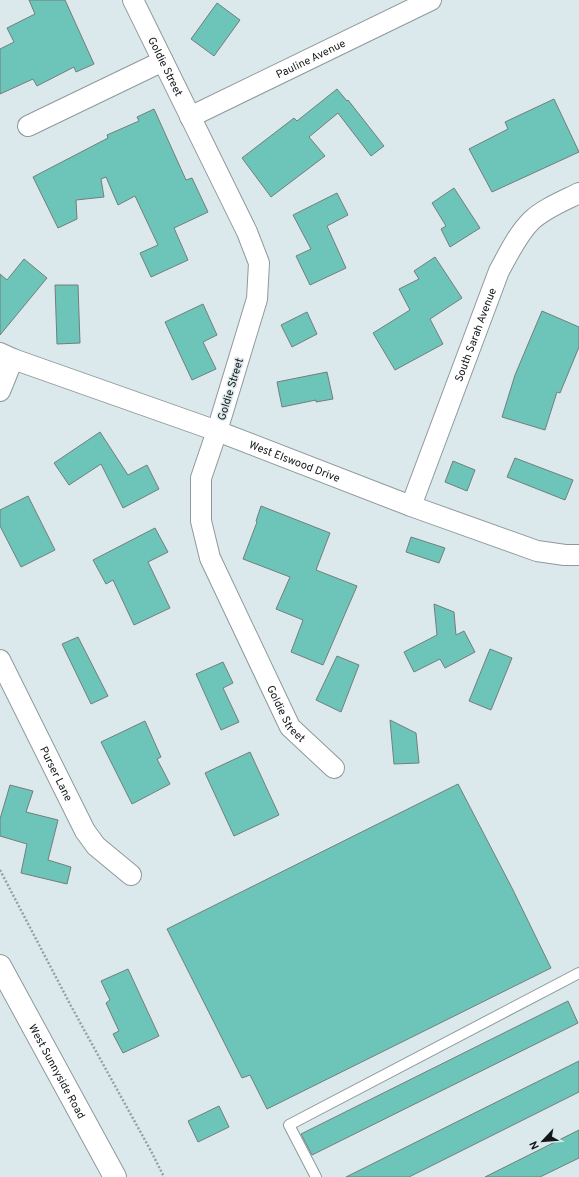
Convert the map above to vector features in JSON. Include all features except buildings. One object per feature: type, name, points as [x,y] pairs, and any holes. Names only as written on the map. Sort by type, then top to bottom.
[{"type":"main road","name":"West Sunnyside Road","points":[[0,966],[114,1177]]},
{"type":"street","name":"Goldie Street","points":[[133,0],[247,232],[259,263],[257,299],[217,431],[201,478],[201,521],[210,558],[290,727],[334,768]]},
{"type":"street","name":"Pauline Avenue","points":[[190,117],[431,0]]},
{"type":"street","points":[[28,126],[163,61]]},
{"type":"street","name":"South Sarah Avenue","points":[[411,506],[499,271],[516,242],[531,221],[555,205],[579,193]]},
{"type":"street","points":[[0,391],[6,356]]},
{"type":"street","name":"West Elswood Drive","points":[[6,356],[217,431],[411,506],[537,551],[565,555],[579,555]]},
{"type":"street","name":"Purser Lane","points":[[0,660],[85,831],[96,846],[131,875]]},
{"type":"lane","points":[[316,1177],[289,1125],[579,973]]},
{"type":"path","points":[[0,870],[71,1006],[164,1177]]}]
